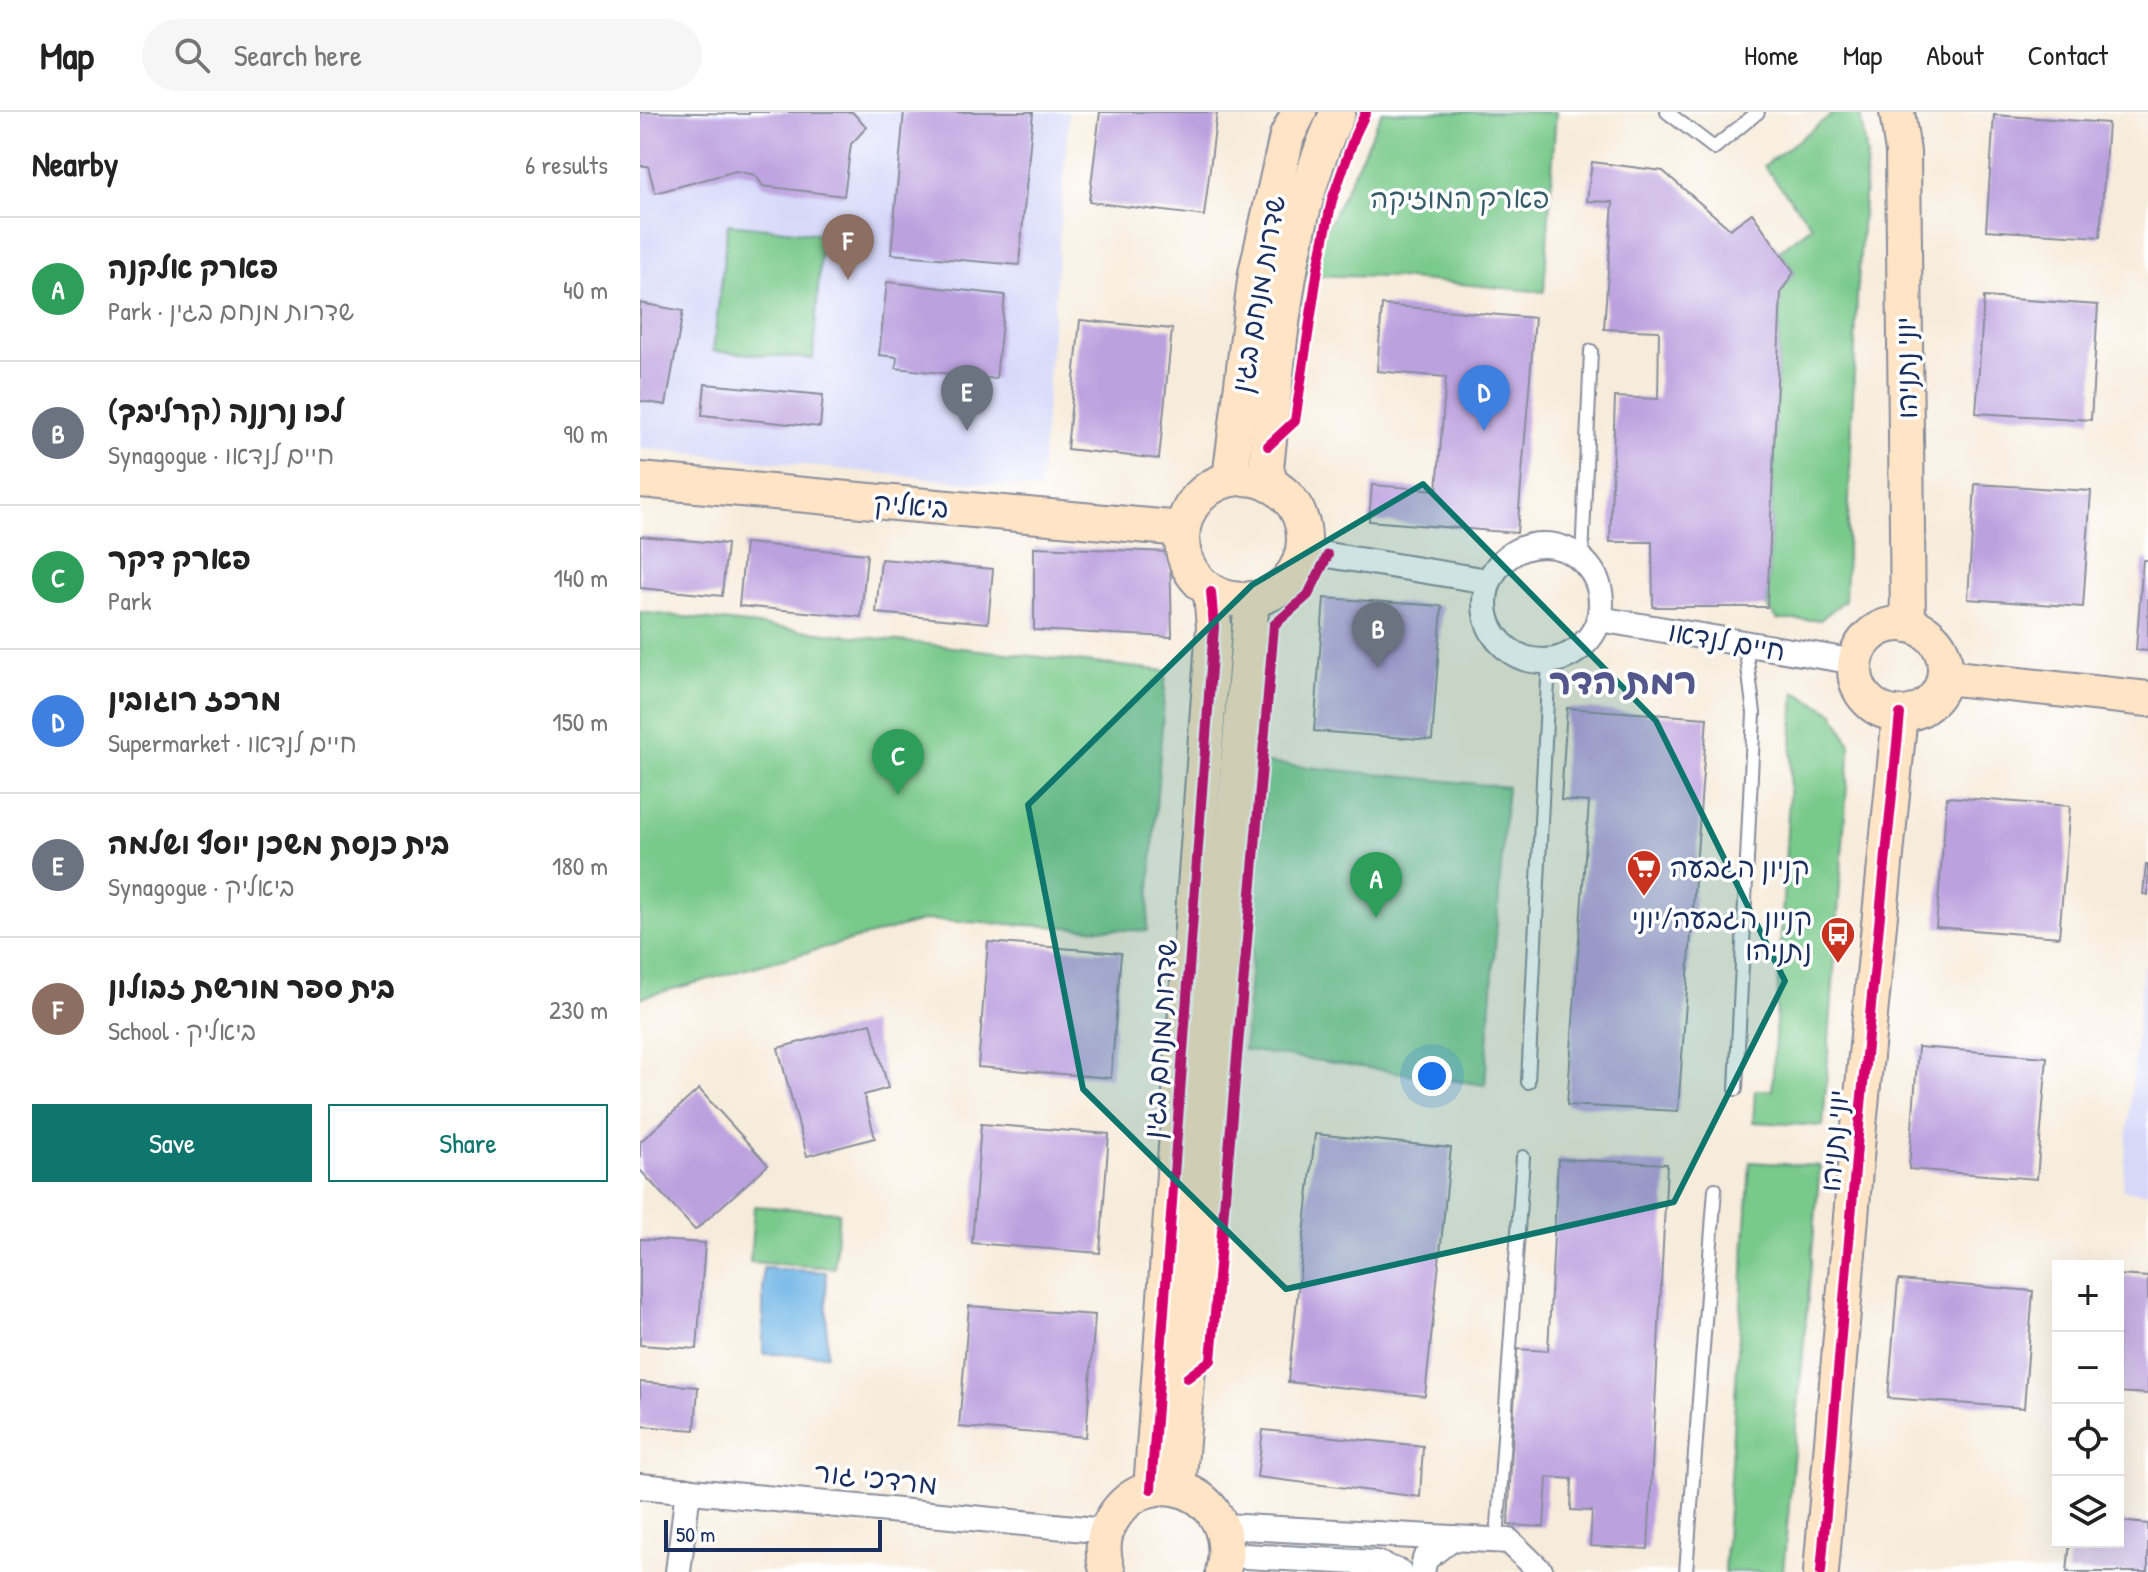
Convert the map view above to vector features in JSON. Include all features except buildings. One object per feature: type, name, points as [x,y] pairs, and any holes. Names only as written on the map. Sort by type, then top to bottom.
[{"type":"street","name":"שדרות מנחם בגין","points":[[1230,479],[1256,273],[1287,136],[1299,112]]},
{"type":"street","name":"שדרות מנחם בגין","points":[[1271,485],[1266,468],[1288,275],[1322,145],[1338,112]]},
{"type":"street","name":"יוני נתניהו","points":[[1897,112],[1903,152],[1908,625]]},
{"type":"street","points":[[1251,478],[1271,485],[1287,496],[1298,512],[1304,531],[1303,551],[1297,568],[1285,583],[1270,594],[1252,599],[1231,599],[1211,592],[1197,580],[1187,565],[1182,547],[1182,529],[1187,512],[1198,497],[1230,479],[1251,478]]},
{"type":"street","name":"ביאליק","points":[[640,480],[1182,529]]},
{"type":"street","points":[[1548,544],[1566,549],[1582,559],[1599,586],[1601,603],[1599,619],[1592,635],[1580,647],[1566,657],[1549,661],[1529,659],[1511,651],[1496,638],[1487,620],[1484,600],[1488,581],[1512,553],[1529,546],[1548,544]]},
{"type":"street","points":[[1303,551],[1488,581]]},
{"type":"street","name":"שדרות מנחם בגין","points":[[1165,1489],[1214,627],[1211,592]]},
{"type":"street","name":"שדרות מנחם בגין","points":[[1165,1489],[1252,599]]},
{"type":"street","name":"חיים לנדאו","points":[[1599,619],[1856,662]]},
{"type":"street","points":[[1893,624],[1908,625],[1930,635],[1940,647],[1945,662],[1945,677],[1940,692],[1929,704],[1900,714],[1886,712],[1872,705],[1862,693],[1856,678],[1856,662],[1866,640],[1878,630],[1893,624]]},
{"type":"street","points":[[1945,677],[2148,699]]},
{"type":"street","name":"יוני נתניהו","points":[[1821,1572],[1858,1130],[1900,714]]},
{"type":"street","name":"מרדכי גור","points":[[640,1486],[1106,1531]]},
{"type":"street","points":[[1108,1572],[1103,1548],[1106,1531],[1116,1512],[1131,1497],[1165,1489],[1197,1496],[1212,1509],[1224,1551]]},
{"type":"street","points":[[678,1572],[688,1490]]},
{"type":"street","points":[[1224,1551],[1452,1538],[1497,1540],[1509,1541],[1541,1572]]},
{"type":"street","points":[[1422,1572],[1425,1559],[1452,1538]]},
{"type":"street","points":[[1224,1551],[1376,1563],[1399,1572]]},
{"type":"lane","points":[[1667,112],[1714,148],[1758,112]]},
{"type":"lane","points":[[1582,559],[1591,351]]},
{"type":"lane","points":[[1736,1089],[1754,713],[1745,644]]},
{"type":"lane","points":[[1528,1082],[1549,661]]},
{"type":"lane","points":[[1497,1540],[1523,1157]]},
{"type":"lane","points":[[1686,1572],[1715,1189]]},
{"type":"highlighted area","points":[[1423,484],[1656,721],[1785,981],[1674,1202],[1286,1289],[1083,1089],[1028,805],[1252,585]]},
{"type":"shaded area","points":[[640,112],[1069,112],[1040,490],[640,448]]},
{"type":"shaded area","points":[[2143,966],[2148,967],[2148,1193],[2122,1190]]},
{"type":"green space","name":"פארק המוזיקה","points":[[1382,112],[1556,112],[1544,292],[1387,277],[1288,275],[1330,223]]},
{"type":"green space","points":[[1830,112],[1860,112],[1867,156],[1857,297],[1845,600],[1820,620],[1778,620],[1767,607],[1781,292],[1794,272],[1779,251],[1812,226],[1764,166],[1831,115]]},
{"type":"green space","points":[[728,224],[822,234],[813,359],[713,351]]},
{"type":"green space","points":[[640,612],[1166,671],[1147,931],[926,920],[640,998]]},
{"type":"green space","points":[[1795,692],[1834,713],[1850,744],[1823,1126],[1753,1122],[1755,1090],[1772,1090]]},
{"type":"green space","points":[[1267,763],[1507,787],[1485,1085],[1244,1050]]},
{"type":"green space","points":[[1750,1162],[1820,1166],[1783,1572],[1724,1572]]},
{"type":"green space","points":[[754,1206],[839,1212],[834,1268],[750,1262]]},
{"type":"water","points":[[763,1268],[826,1272],[827,1355],[763,1354]]},
{"type":"cycle path","points":[[1268,446],[1295,421],[1318,268],[1332,200],[1366,112]]},
{"type":"cycle path","points":[[1187,1378],[1211,1360],[1274,625],[1308,595],[1328,555]]},
{"type":"cycle path","points":[[1151,1489],[1214,627],[1211,592]]},
{"type":"cycle path","points":[[1821,1572],[1857,1146],[1900,714]]},
{"type":"place","name":"בית ספר מורשת זבולון","points":[[848,280]]},
{"type":"place","name":"בית כנסת משכן יוסף ושלמה","points":[[967,431]]},
{"type":"place","name":"מרכז רוגובין","points":[[1484,431]]},
{"type":"place","name":"לכו נרננה (קרליבך)","points":[[1378,668]]},
{"type":"place","name":"פארק דקר","points":[[898,795]]},
{"type":"place","name":"קניון הגבעה","points":[[1644,898]]},
{"type":"place","name":"פארק אלקנה","points":[[1376,918]]},
{"type":"place","name":"קניון הגבעה/יוני נתניהו","points":[[1838,965]]},
{"type":"district","name":"רמת הדר","points":[[1623,680]]}]
